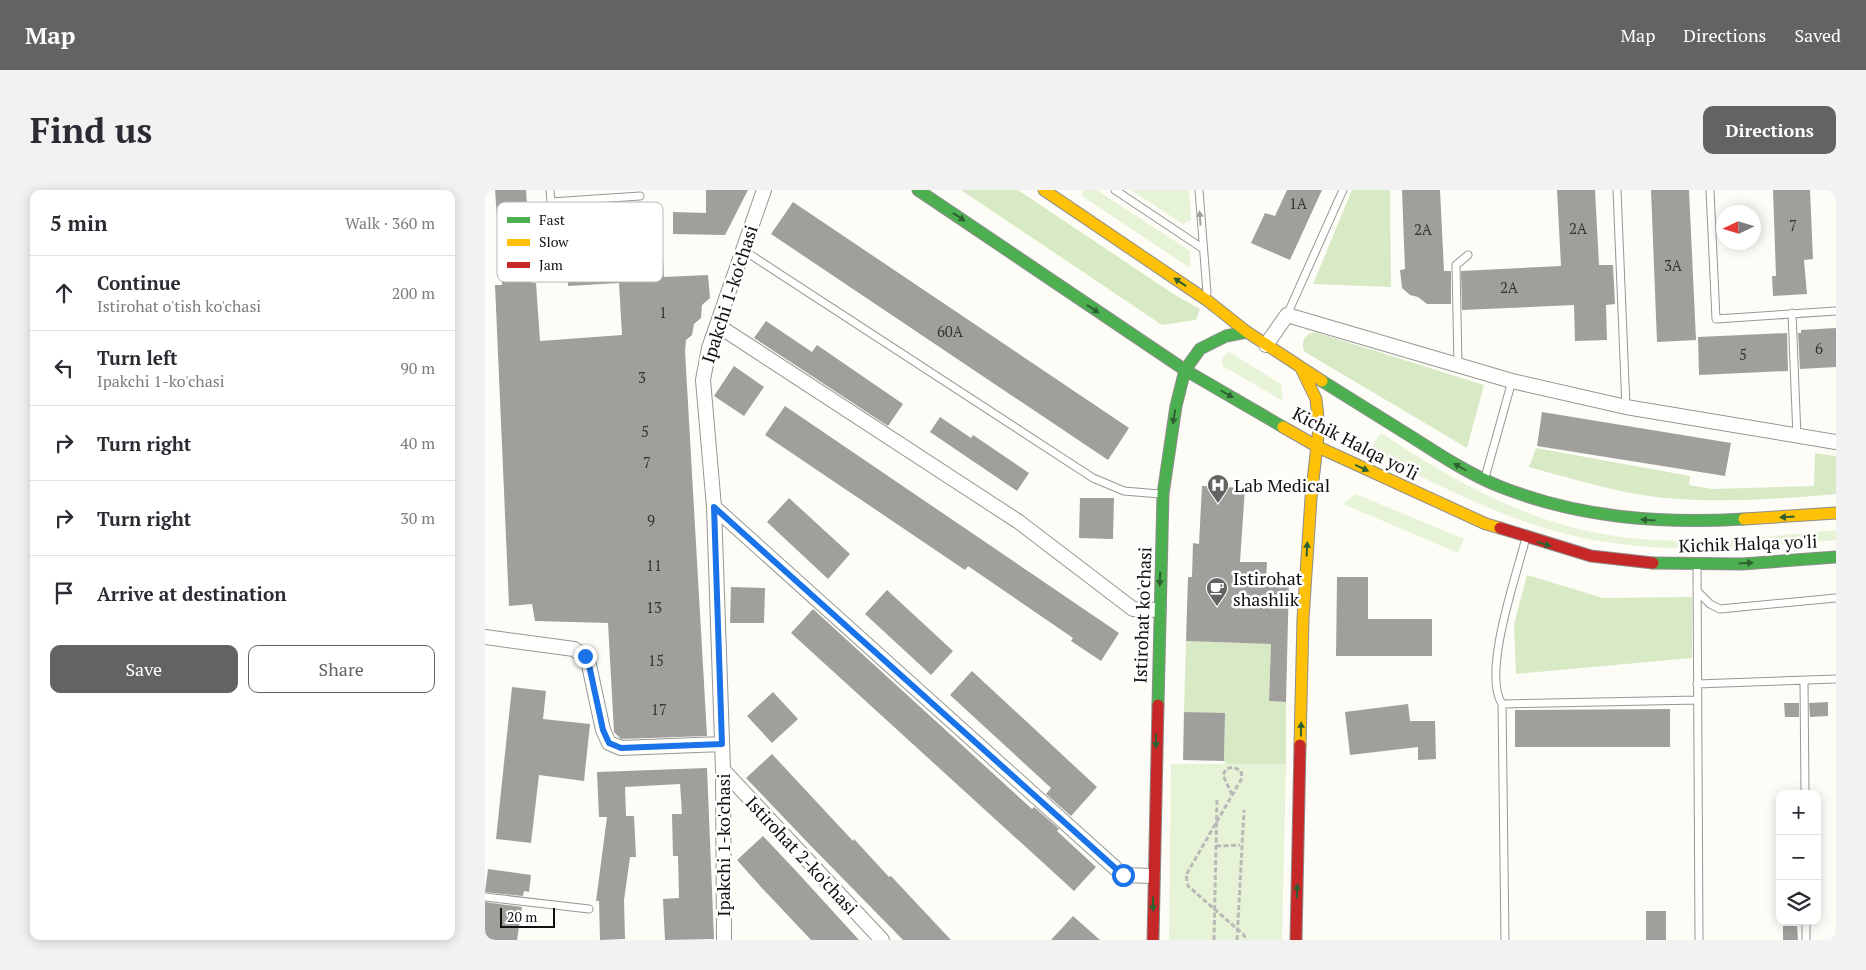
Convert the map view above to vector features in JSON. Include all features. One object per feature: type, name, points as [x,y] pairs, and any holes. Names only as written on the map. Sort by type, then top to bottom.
[{"type":"main road","name":"Kichik Halqa yo'li","points":[[919,190],[1185,370],[1318,447],[1486,524],[1525,538],[1591,556],[1617,560],[1697,565],[1836,557]]},
{"type":"main road","name":"Kichik Halqa yo'li","points":[[1044,190],[1068,203],[1208,301],[1266,345],[1379,418],[1484,480],[1559,507],[1619,518],[1697,522],[1836,513]]},
{"type":"main road","name":"Istirohat ko'chasi","points":[[1153,940],[1163,494],[1175,406],[1185,370],[1195,356],[1207,344],[1226,336],[1247,332]]},
{"type":"main road","points":[[1295,940],[1303,619],[1311,498],[1318,447],[1318,410],[1312,388],[1301,368]]},
{"type":"street","name":"Ipakchi 1-ko'chasi","points":[[724,940],[723,770],[714,507],[703,380],[704,366],[717,325],[764,190]]},
{"type":"street","points":[[1266,345],[1287,315],[1512,381],[1626,408],[1836,442]]},
{"type":"street","points":[[717,325],[1019,522],[1133,609],[1159,610]]},
{"type":"street","points":[[714,507],[1123,875],[1153,876]]},
{"type":"street","points":[[485,637],[574,650],[585,656],[589,665],[603,730],[609,743],[621,748],[722,744]]},
{"type":"street","name":"Istirohat 2-ko'chasi","points":[[723,770],[882,940]]},
{"type":"lane","points":[[550,190],[551,202],[641,196]]},
{"type":"lane","points":[[1115,190],[1202,248]]},
{"type":"lane","points":[[1199,190],[1202,248],[1208,301]]},
{"type":"lane","points":[[1287,315],[1343,190]]},
{"type":"lane","points":[[1617,190],[1626,408]]},
{"type":"lane","points":[[1710,190],[1716,319],[1836,311]]},
{"type":"lane","points":[[743,250],[1093,478],[1124,491],[1163,494]]},
{"type":"lane","points":[[1459,365],[1456,265],[1468,255]]},
{"type":"lane","points":[[1792,313],[1797,437]]},
{"type":"lane","points":[[1484,480],[1512,381]]},
{"type":"lane","points":[[1505,940],[1502,704],[1496,696],[1495,665],[1525,538]]},
{"type":"lane","points":[[1697,565],[1699,940]]},
{"type":"lane","points":[[1697,591],[1710,604],[1720,609],[1836,598]]},
{"type":"lane","points":[[1697,684],[1836,679]]},
{"type":"lane","points":[[1804,681],[1805,790]]},
{"type":"lane","points":[[1502,704],[1698,700]]},
{"type":"lane","points":[[485,896],[589,909]]},
{"type":"lane","points":[[1806,925],[1807,940]]},
{"type":"path","points":[[1232,795],[1223,774],[1226,769],[1233,767],[1241,770],[1242,776],[1232,795],[1186,875],[1189,886],[1247,940]]},
{"type":"path","points":[[1213,940],[1217,799]]},
{"type":"path","points":[[1237,940],[1240,845],[1244,810]]},
{"type":"path","points":[[1216,846],[1240,845]]},
{"type":"green space","points":[[961,190],[1018,190],[1175,295],[1200,309],[1196,320],[1162,325]]},
{"type":"green space","points":[[1083,190],[1097,190],[1190,251],[1190,268],[1082,196]]},
{"type":"green space","points":[[1131,190],[1189,190],[1191,220],[1183,224]]},
{"type":"green space","points":[[1352,190],[1390,190],[1391,287],[1313,284]]},
{"type":"green space","points":[[1315,332],[1484,385],[1467,448],[1305,352],[1304,339]]},
{"type":"green space","points":[[1229,352],[1281,384],[1283,401],[1223,366],[1222,358]]},
{"type":"green space","points":[[1381,433],[1476,490],[1552,522],[1579,529],[1643,539],[1675,541],[1739,539],[1836,530],[1836,540],[1740,547],[1675,548],[1611,543],[1579,537],[1552,530],[1498,511],[1369,451]]},
{"type":"green space","points":[[1536,448],[1690,476],[1689,485],[1712,489],[1814,486],[1815,453],[1836,456],[1836,494],[1733,500],[1655,497],[1592,484],[1529,467]]},
{"type":"green space","points":[[1356,494],[1464,539],[1458,553],[1343,504]]},
{"type":"green space","points":[[1527,575],[1603,598],[1692,597],[1692,658],[1516,674],[1514,624]]},
{"type":"green space","points":[[1186,641],[1271,644],[1269,701],[1286,702],[1286,764],[1226,764],[1224,761],[1225,714],[1184,712]]},
{"type":"green space","points":[[1171,764],[1286,764],[1282,940],[1169,940]]},
{"type":"building","points":[[495,190],[526,190],[527,202],[497,202],[497,217]]},
{"type":"building","points":[[706,190],[748,190],[725,235],[673,234],[673,212],[706,213]]},
{"type":"building","points":[[1287,190],[1322,190],[1290,260],[1251,243],[1265,213],[1275,216]]},
{"type":"building","points":[[1402,190],[1440,190],[1444,271],[1451,271],[1451,304],[1427,304],[1418,297],[1410,295],[1402,288],[1400,270],[1405,269]]},
{"type":"building","points":[[1557,190],[1595,190],[1599,265],[1613,265],[1615,304],[1606,305],[1607,340],[1575,341],[1574,305],[1462,310],[1461,271],[1561,266]]},
{"type":"building","points":[[1651,190],[1689,190],[1696,340],[1657,342]]},
{"type":"building","points":[[1773,190],[1810,190],[1813,259],[1804,260],[1807,294],[1773,296],[1772,276],[1776,276]]},
{"type":"building","points":[[793,202],[1129,428],[1108,460],[771,234]]},
{"type":"building","points":[[663,257],[664,277],[708,275],[710,298],[702,305],[701,318],[694,324],[692,335],[686,340],[685,351],[707,736],[621,739],[614,732],[608,623],[535,621],[532,604],[509,606],[495,285],[502,285],[502,282],[536,283],[540,341],[622,335],[619,283],[568,286],[568,282],[663,282]]},
{"type":"building","points":[[766,321],[812,352],[817,345],[903,404],[888,426],[754,338]]},
{"type":"building","points":[[1836,328],[1836,367],[1800,369],[1798,333],[1801,333],[1801,330]]},
{"type":"building","points":[[1787,333],[1788,371],[1699,375],[1698,337]]},
{"type":"building","points":[[734,366],[764,387],[744,416],[714,396]]},
{"type":"building","points":[[785,406],[1119,633],[1101,661],[1071,641],[1073,638],[968,566],[965,570],[765,435]]},
{"type":"building","points":[[1542,412],[1731,443],[1725,476],[1537,446]]},
{"type":"building","points":[[940,417],[971,438],[973,435],[1029,473],[1017,491],[930,432]]},
{"type":"building","points":[[1202,486],[1245,488],[1240,562],[1267,562],[1266,579],[1289,580],[1286,702],[1269,701],[1271,644],[1186,641],[1188,577],[1192,577],[1193,543],[1199,544]]},
{"type":"building","points":[[789,498],[850,554],[828,579],[767,522]]},
{"type":"building","points":[[1080,498],[1114,498],[1113,539],[1079,538]]},
{"type":"building","points":[[1337,577],[1368,577],[1368,619],[1432,619],[1432,656],[1336,656]]},
{"type":"building","points":[[731,587],[765,588],[764,623],[730,623]]},
{"type":"building","points":[[887,590],[953,651],[931,675],[865,614]]},
{"type":"building","points":[[813,609],[1032,809],[1034,807],[1059,829],[1057,831],[1096,867],[1074,891],[791,633]]},
{"type":"building","points":[[972,671],[1097,787],[1071,816],[1046,794],[1051,788],[950,695]]},
{"type":"building","points":[[512,687],[546,691],[543,719],[590,724],[584,781],[539,775],[531,843],[496,839]]},
{"type":"building","points":[[773,692],[798,719],[772,743],[747,716]]},
{"type":"building","points":[[1828,702],[1828,716],[1810,717],[1809,703]]},
{"type":"building","points":[[1784,703],[1799,703],[1799,717],[1785,717]]},
{"type":"building","points":[[1408,704],[1410,721],[1435,721],[1436,759],[1418,760],[1418,747],[1350,755],[1345,712]]},
{"type":"building","points":[[1670,709],[1670,747],[1515,747],[1515,710]]},
{"type":"building","points":[[1184,712],[1225,713],[1224,761],[1183,760]]},
{"type":"building","points":[[772,754],[853,841],[854,839],[889,877],[891,876],[951,940],[903,940],[810,845],[746,778]]},
{"type":"building","points":[[707,768],[714,939],[665,940],[663,899],[679,898],[678,856],[673,856],[672,814],[682,814],[680,784],[625,787],[626,816],[634,816],[636,857],[630,857],[624,900],[625,939],[600,940],[599,901],[596,901],[607,817],[599,817],[597,772]]},
{"type":"building","points":[[763,836],[859,940],[811,940],[761,887],[737,860]]},
{"type":"building","points":[[488,869],[531,875],[529,892],[524,891],[523,896],[485,892]]},
{"type":"building","points":[[485,902],[522,907],[517,940],[485,940]]},
{"type":"building","points":[[1646,911],[1666,911],[1666,940],[1646,940]]},
{"type":"building","points":[[1073,916],[1100,940],[1051,940]]},
{"type":"building","points":[[1783,926],[1797,926],[1798,940],[1783,940]]},
{"type":"traffic: fast","points":[[918,190],[1185,370],[1283,427]]},
{"type":"traffic: fast","points":[[1158,705],[1163,494],[1176,406],[1185,370],[1200,349],[1226,336],[1247,332]]},
{"type":"traffic: fast","points":[[1322,381],[1468,471],[1501,487],[1531,497],[1561,506],[1621,516],[1682,520],[1744,519]]},
{"type":"traffic: fast","points":[[1653,563],[1742,564],[1836,557]]},
{"type":"traffic: slow","points":[[1044,190],[1208,301],[1247,332],[1322,381]]},
{"type":"traffic: slow","points":[[1300,745],[1303,619],[1311,498],[1319,428],[1316,399],[1301,368]]},
{"type":"traffic: slow","points":[[1283,427],[1318,447],[1486,524],[1500,528]]},
{"type":"traffic: slow","points":[[1744,519],[1836,513]]},
{"type":"traffic: jam","points":[[1500,528],[1591,556],[1653,563]]},
{"type":"traffic: jam","points":[[1153,940],[1158,705]]},
{"type":"traffic: jam","points":[[1296,940],[1300,745]]},
{"type":"place","name":"Lab Medical","points":[[1218,504]]},
{"type":"place","name":"Istirohat shashlik","points":[[1217,607]]},
{"type":"route","points":[[585,656],[589,665],[603,730],[609,743],[621,748],[722,744],[714,507],[1123,875]]}]
